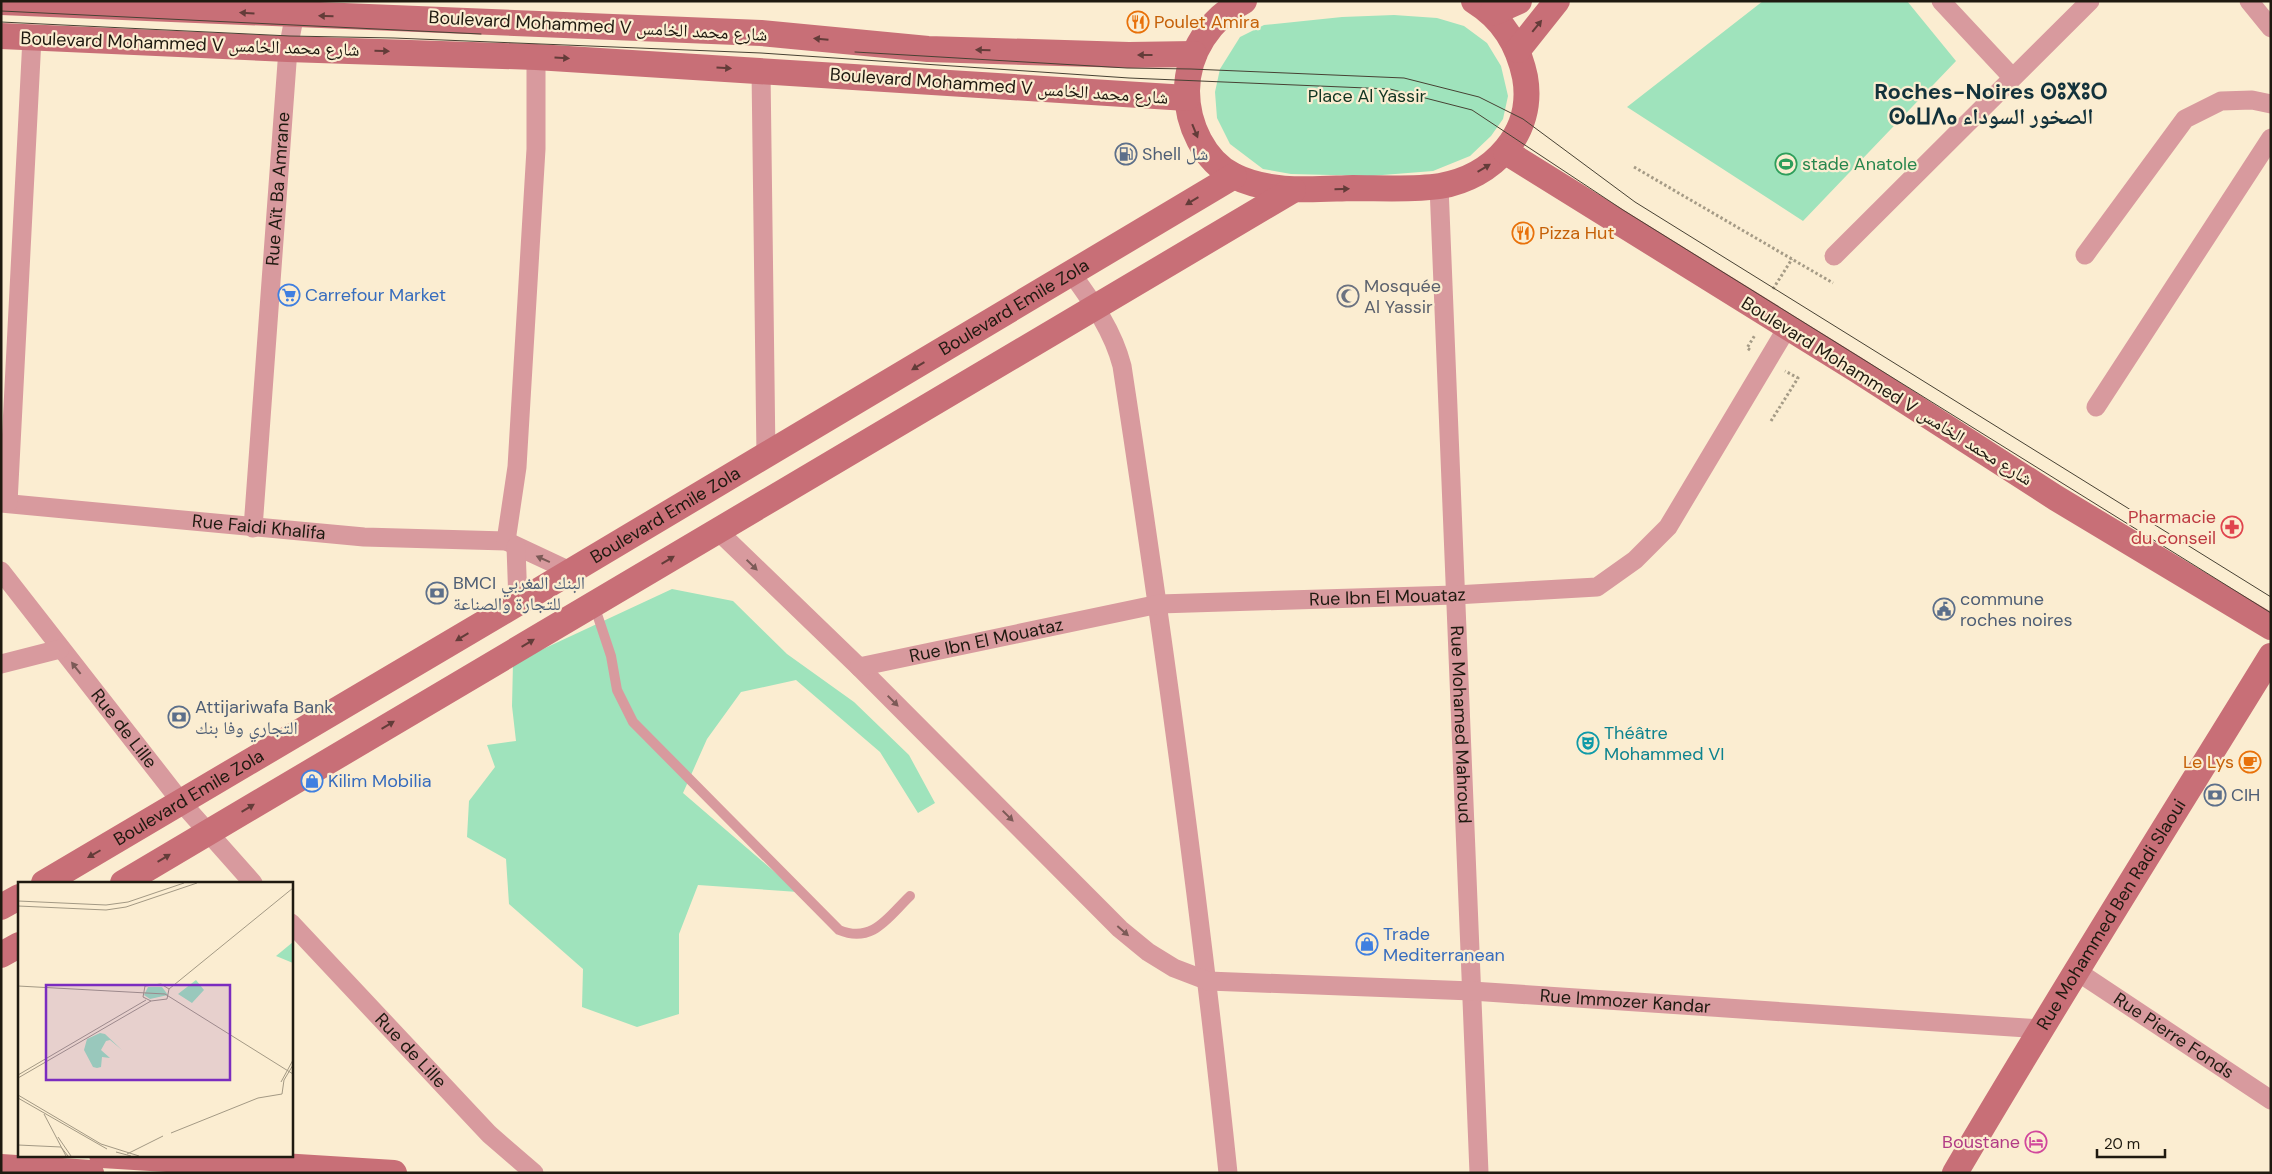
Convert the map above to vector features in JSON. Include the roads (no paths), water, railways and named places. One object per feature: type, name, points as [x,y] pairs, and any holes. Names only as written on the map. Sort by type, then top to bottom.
[{"type":"street","points":[[1244,1],[1230,8],[1207,30],[1194,54],[1187,82],[1187,98],[1191,121],[1204,149],[1234,176],[1251,182],[1293,190],[1439,186],[1478,173],[1493,164],[1506,152],[1523,120],[1526,83],[1518,50],[1506,30],[1483,7]]},
{"type":"street","points":[[1483,7],[1519,1]]},
{"type":"street","points":[[1518,50],[1557,1]]},
{"type":"street","points":[[1941,1],[2012,76]]},
{"type":"street","points":[[1834,256],[2012,76],[2090,1]]},
{"type":"street","points":[[2249,1],[2271,28]]},
{"type":"street","name":"Boulevard Mohammed V شارع محمد الخامس","points":[[1,2],[385,9],[760,33],[928,49],[1129,55],[1194,54]]},
{"type":"street","name":"Rue Aït Ba Amrane","points":[[253,528],[288,49],[296,8]]},
{"type":"street","name":"Boulevard Mohammed V شارع محمد الخامس","points":[[1,36],[288,49],[536,57],[1187,98]]},
{"type":"street","points":[[5,503],[32,38]]},
{"type":"street","points":[[518,603],[511,544],[518,458],[536,149],[536,57]]},
{"type":"street","points":[[761,70],[766,456]]},
{"type":"street","points":[[2085,255],[2185,119],[2221,101],[2252,100],[2271,104]]},
{"type":"street","points":[[2096,407],[2271,138]]},
{"type":"street","name":"Boulevard Mohammed V شارع محمد الخامس","points":[[1506,152],[1857,370],[2056,498],[2271,627]]},
{"type":"street","name":"Boulevard Emile Zola","points":[[46,882],[182,803],[1234,176]]},
{"type":"street","name":"Rue Mohamed Mahroud","points":[[1439,186],[1479,1173]]},
{"type":"street","points":[[124,882],[1293,190]]},
{"type":"street","points":[[1072,274],[1096,307],[1113,338],[1122,366],[1159,604],[1208,981],[1228,1173]]},
{"type":"street","name":"Rue Ibn El Mouataz","points":[[859,666],[1159,604],[1455,595],[1597,587],[1634,560],[1668,527],[1787,328]]},
{"type":"street","name":"Rue Faidi Khalifa","points":[[5,503],[253,528],[511,544],[570,571]]},
{"type":"street","name":"Rue Immozer Kandar","points":[[717,530],[859,666],[1120,930],[1148,952],[1174,968],[1208,981],[1472,990],[2040,1029]]},
{"type":"street","name":"Rue de Lille","points":[[1,571],[60,649],[206,833],[252,882]]},
{"type":"street","points":[[1,664],[60,649]]},
{"type":"street","name":"Rue Mohammed Ben Radi Slaoui","points":[[1955,1173],[2040,1029],[2078,972],[2271,656]]},
{"type":"street","points":[[1,907],[18,898]]},
{"type":"street","name":"Rue de Lille","points":[[292,924],[489,1134],[534,1173]]},
{"type":"street","points":[[1,955],[18,945]]},
{"type":"street","name":"Rue Pierre Fonds","points":[[2078,972],[2271,1100]]},
{"type":"street","points":[[1,1149],[18,1150]]},
{"type":"street","points":[[115,1156],[297,1170],[394,1173]]},
{"type":"street","points":[[1,1167],[48,1166],[91,1173]]},
{"type":"lane","points":[[593,604],[611,656],[617,690],[633,722],[839,930],[852,935],[867,934],[878,927],[910,896]]},
{"type":"tram line","points":[[1,11],[481,34]]},
{"type":"tram line","points":[[1,22],[290,36],[394,38],[761,53],[1129,78],[1390,89],[1472,110],[1623,210],[2271,613]]},
{"type":"tram line","points":[[855,52],[1127,68],[1404,78],[1479,97],[1523,119],[1635,202],[2271,597]]},
{"type":"place","name":"Poulet Amira","points":[[1138,22]]},
{"type":"place","name":"Shell شل","points":[[1126,154]]},
{"type":"place","name":"stade Anatole","points":[[1786,164]]},
{"type":"place","name":"Pizza Hut","points":[[1523,233]]},
{"type":"place","name":"Carrefour Market","points":[[289,295]]},
{"type":"place","name":"Mosquée Al Yassir","points":[[1348,296]]},
{"type":"place","name":"Pharmacie du conseil","points":[[2232,527]]},
{"type":"place","name":"BMCI البنك المغربي للتجارة والصناعة","points":[[437,593]]},
{"type":"place","name":"commune roches noires","points":[[1944,609]]},
{"type":"place","name":"Attijariwafa Bank التجاري وفا بنك","points":[[179,717]]},
{"type":"place","name":"Théâtre Mohammed VI","points":[[1588,743]]},
{"type":"place","name":"Le Lys","points":[[2250,762]]},
{"type":"place","name":"Kilim Mobilia","points":[[312,781]]},
{"type":"place","name":"CIH","points":[[2215,795]]},
{"type":"place","name":"Trade Mediterranean","points":[[1367,944]]},
{"type":"place","name":"Boustane","points":[[2036,1142]]},
{"type":"district","name":"Roches-Noires ⵙⵓⵅⵓⵔ ⵙⴰⵡⴷⴰ الصخور السوداء","points":[[1991,104]]},
{"type":"park label","name":"Place Al Yassir","points":[[1367,96]]}]
